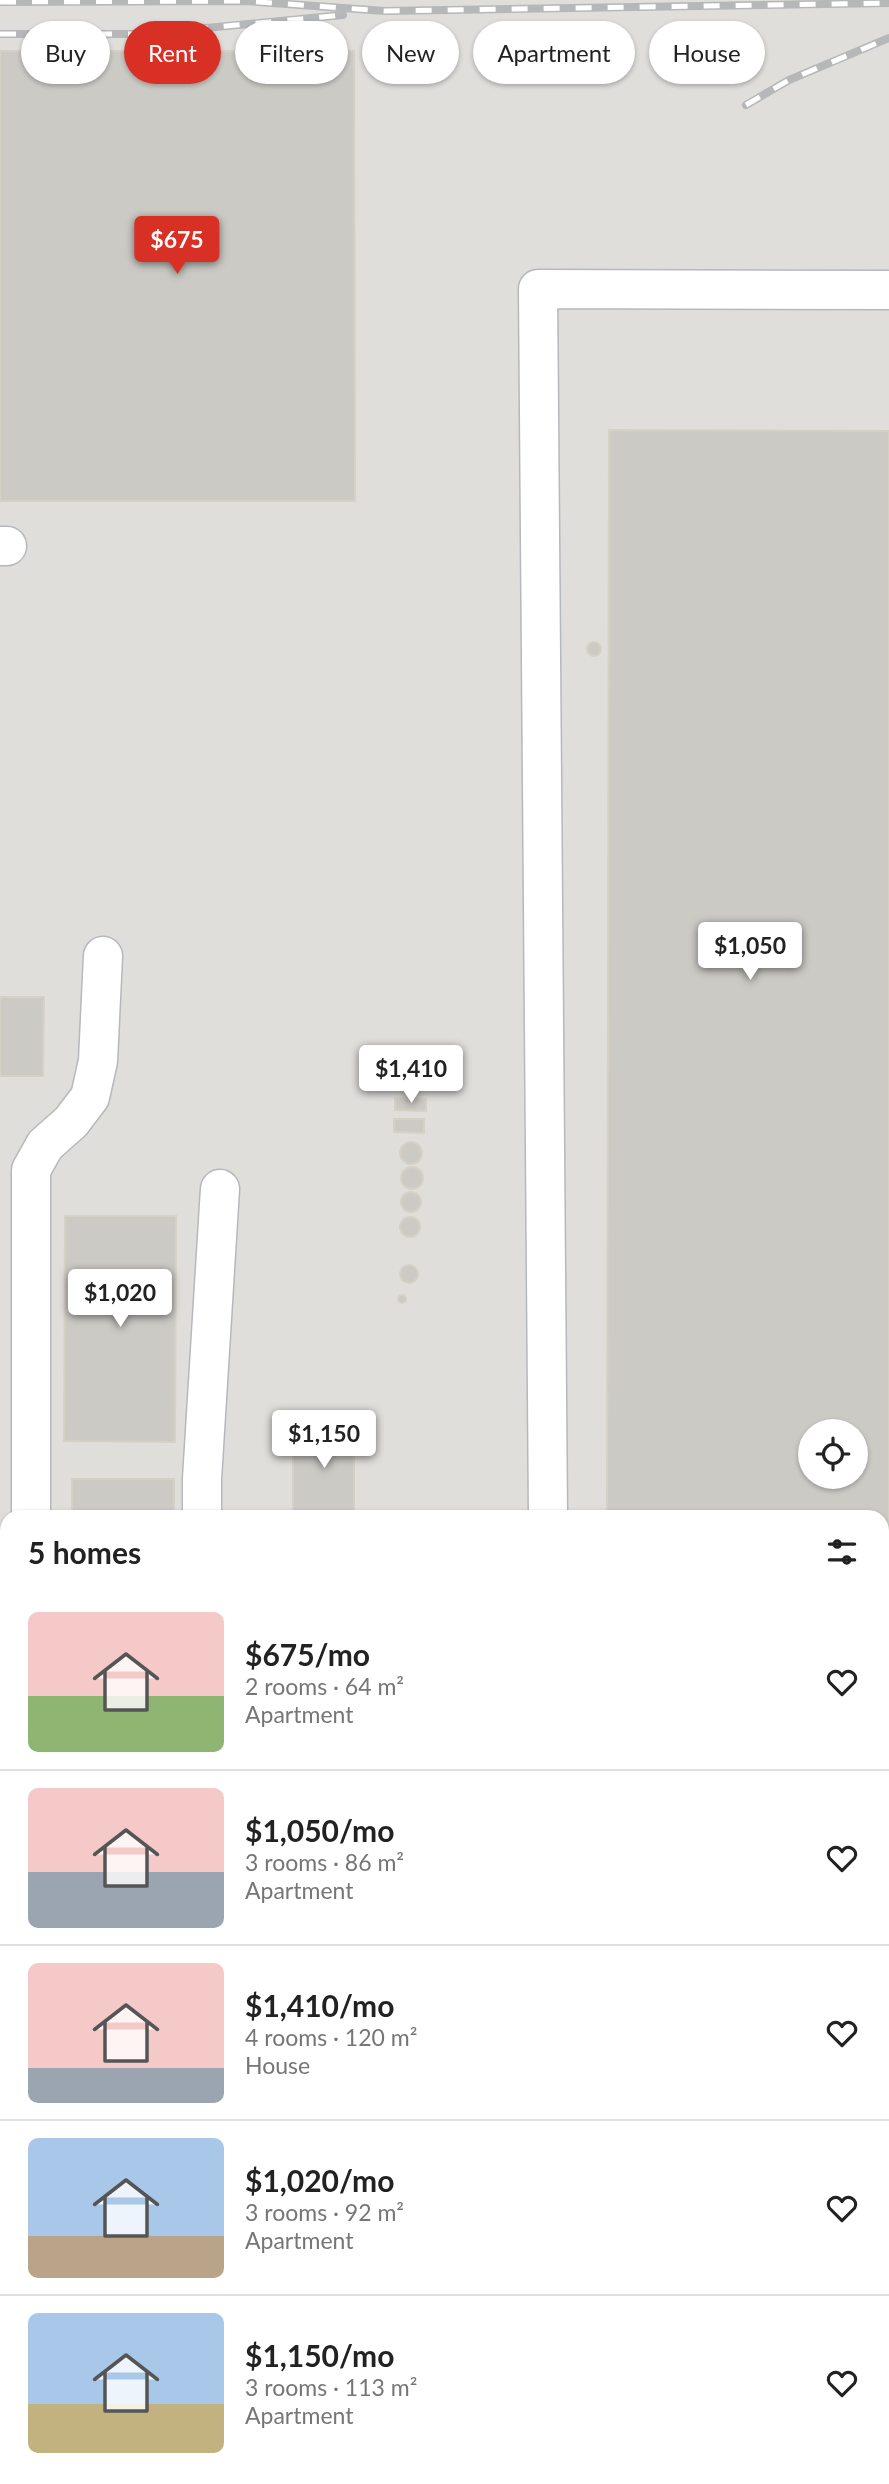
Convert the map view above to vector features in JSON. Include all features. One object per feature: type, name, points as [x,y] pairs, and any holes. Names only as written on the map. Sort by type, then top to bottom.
[{"type":"street","points":[[548,1510],[538,289],[889,290]]},
{"type":"street","points":[[31,1510],[31,1170],[45,1145],[71,1122],[90,1097],[98,1061],[103,956]]},
{"type":"street","points":[[202,1510],[220,1189]]},
{"type":"shaded area","points":[[0,0],[889,0],[889,1510],[0,1510]]},
{"type":"building","points":[[0,51],[21,51],[21,84],[110,84],[110,51],[124,51],[124,84],[221,84],[221,51],[235,51],[235,84],[348,84],[348,51],[354,51],[355,501],[0,501]]},
{"type":"building","points":[[609,430],[889,431],[889,1510],[607,1510]]},
{"type":"building","points":[[594,642],[599,644],[599,654],[594,656],[589,654],[587,649],[589,644]]},
{"type":"building","points":[[0,997],[44,997],[43,1076],[0,1076]]},
{"type":"building","points":[[393,1080],[397,1081],[397,1089],[393,1090],[389,1089],[388,1085],[389,1081]]},
{"type":"building","points":[[405,1080],[409,1081],[409,1089],[405,1090],[401,1089],[400,1085],[401,1081]]},
{"type":"building","points":[[417,1081],[422,1086],[417,1091],[412,1086]]},
{"type":"building","points":[[395,1098],[426,1099],[426,1111],[395,1110]]},
{"type":"building","points":[[394,1119],[424,1119],[424,1133],[394,1132]]},
{"type":"building","points":[[411,1142],[419,1145],[422,1153],[419,1161],[411,1164],[403,1161],[400,1153],[403,1145]]},
{"type":"building","points":[[412,1167],[422,1174],[423,1178],[416,1188],[412,1189],[402,1182],[401,1178],[408,1168]]},
{"type":"building","points":[[411,1192],[418,1195],[421,1202],[418,1209],[411,1212],[404,1209],[401,1202],[404,1195]]},
{"type":"building","points":[[65,1216],[176,1216],[175,1442],[64,1441]]},
{"type":"building","points":[[410,1217],[417,1220],[420,1227],[417,1234],[410,1237],[403,1234],[400,1227],[403,1220]]},
{"type":"building","points":[[409,1265],[415,1268],[418,1274],[415,1280],[409,1283],[403,1280],[400,1274],[403,1268]]},
{"type":"building","points":[[402,1295],[406,1299],[402,1303],[398,1299]]},
{"type":"building","points":[[293,1424],[354,1424],[354,1510],[293,1510]]},
{"type":"building","points":[[72,1479],[174,1479],[174,1510],[72,1510]]},
{"type":"railway","points":[[0,2],[245,1],[385,11],[889,3]]},
{"type":"railway","points":[[0,34],[142,34],[343,15]]},
{"type":"railway","points":[[746,105],[789,80],[889,38]]}]
